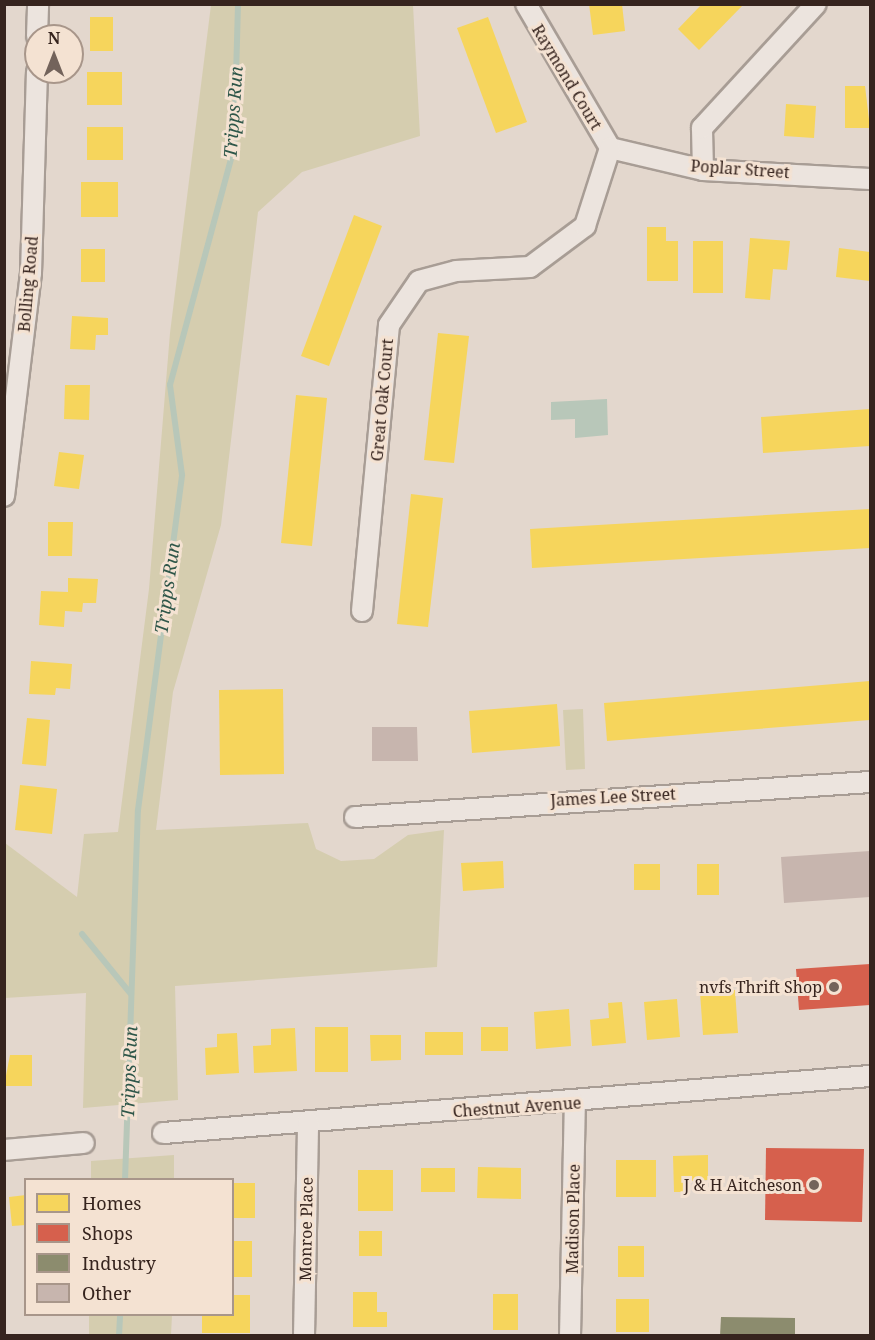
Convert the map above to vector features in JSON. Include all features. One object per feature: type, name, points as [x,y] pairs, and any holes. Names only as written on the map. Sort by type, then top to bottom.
[{"type":"street","points":[[37,24],[38,4]]},
{"type":"street","name":"Raymond Court","points":[[526,4],[610,148]]},
{"type":"street","points":[[703,170],[702,128],[816,4]]},
{"type":"street","name":"Bolling Road","points":[[4,496],[31,273],[37,84]]},
{"type":"street","name":"Poplar Street","points":[[610,148],[703,170],[870,178]]},
{"type":"street","name":"Great Oak Court","points":[[362,610],[389,325],[419,281],[456,271],[530,267],[585,226],[610,148]]},
{"type":"street","name":"James Lee Street","points":[[355,817],[870,782]]},
{"type":"street","name":"Chestnut Avenue","points":[[163,1133],[575,1103],[870,1076]]},
{"type":"street","name":"Madison Place","points":[[570,1335],[575,1103]]},
{"type":"street","name":"Monroe Place","points":[[304,1335],[308,1122]]},
{"type":"street","points":[[4,1149],[84,1143]]},
{"type":"shaded area","points":[[211,5],[413,5],[420,136],[302,172],[258,212],[221,525],[173,692],[156,830],[308,823],[316,849],[341,861],[374,859],[408,835],[444,830],[437,967],[175,986],[178,1100],[83,1108],[86,993],[5,998],[5,843],[77,897],[84,834],[118,832],[149,589],[170,333]]},
{"type":"shaded area","points":[[607,399],[608,435],[575,438],[575,419],[551,420],[551,402]]},
{"type":"shaded area","points":[[583,709],[585,769],[566,770],[563,710]]},
{"type":"shaded area","points":[[174,1155],[174,1178],[91,1178],[91,1161]]},
{"type":"shaded area","points":[[89,1316],[172,1316],[171,1335],[89,1335]]},
{"type":"building: Homes","points":[[589,4],[622,4],[625,31],[593,35]]},
{"type":"building: Homes","points":[[701,5],[743,5],[699,50],[678,29]]},
{"type":"building: Homes","points":[[90,17],[113,17],[113,51],[90,51]]},
{"type":"building: Homes","points":[[488,17],[527,122],[496,133],[457,28]]},
{"type":"building: Homes","points":[[87,72],[122,72],[122,105],[87,105]]},
{"type":"building: Homes","points":[[845,86],[865,86],[870,128],[845,128]]},
{"type":"building: Homes","points":[[786,104],[816,106],[814,138],[784,136]]},
{"type":"building: Homes","points":[[87,127],[123,127],[123,160],[87,160]]},
{"type":"building: Homes","points":[[81,182],[118,182],[118,217],[81,217]]},
{"type":"building: Homes","points":[[354,215],[382,226],[329,366],[301,356]]},
{"type":"building: Homes","points":[[647,227],[666,227],[666,241],[678,241],[678,281],[647,281]]},
{"type":"building: Homes","points":[[750,238],[790,241],[787,270],[773,269],[770,300],[745,298]]},
{"type":"building: Homes","points":[[693,241],[723,241],[723,293],[693,293]]},
{"type":"building: Homes","points":[[839,248],[870,252],[870,281],[836,277]]},
{"type":"building: Homes","points":[[81,249],[105,249],[105,282],[81,282]]},
{"type":"building: Homes","points":[[72,316],[108,318],[108,335],[96,335],[95,350],[70,349]]},
{"type":"building: Homes","points":[[438,333],[469,336],[454,463],[424,460]]},
{"type":"building: Homes","points":[[65,385],[90,385],[89,420],[64,419]]},
{"type":"building: Homes","points":[[296,395],[327,398],[312,546],[281,543]]},
{"type":"building: Homes","points":[[870,409],[870,446],[763,453],[761,417]]},
{"type":"building: Homes","points":[[59,452],[84,455],[79,489],[54,486]]},
{"type":"building: Homes","points":[[411,494],[443,498],[428,627],[397,624]]},
{"type":"building: Homes","points":[[870,509],[870,548],[532,568],[530,529]]},
{"type":"building: Homes","points":[[48,522],[73,522],[72,556],[48,556]]},
{"type":"building: Homes","points":[[68,578],[98,579],[96,603],[83,603],[82,612],[65,611],[64,627],[39,625],[41,591],[68,592]]},
{"type":"building: Homes","points":[[31,661],[72,664],[70,689],[56,688],[55,695],[29,694]]},
{"type":"building: Homes","points":[[870,681],[870,720],[607,741],[604,703]]},
{"type":"building: Homes","points":[[283,689],[284,774],[220,775],[219,690]]},
{"type":"building: Homes","points":[[557,704],[560,746],[472,753],[469,711]]},
{"type":"building: Homes","points":[[27,718],[50,720],[46,766],[22,764]]},
{"type":"building: Homes","points":[[20,785],[57,789],[52,834],[15,830]]},
{"type":"building: Homes","points":[[503,861],[504,888],[463,891],[461,863]]},
{"type":"building: Homes","points":[[634,864],[660,864],[660,890],[634,890]]},
{"type":"building: Homes","points":[[697,864],[719,864],[719,895],[697,895]]},
{"type":"building: Homes","points":[[735,990],[738,1033],[703,1035],[700,992]]},
{"type":"building: Homes","points":[[677,999],[680,1037],[647,1040],[644,1002]]},
{"type":"building: Homes","points":[[622,1002],[626,1043],[592,1046],[590,1020],[609,1018],[608,1003]]},
{"type":"building: Homes","points":[[569,1009],[571,1046],[536,1049],[534,1012]]},
{"type":"building: Homes","points":[[315,1027],[348,1027],[348,1072],[315,1072]]},
{"type":"building: Homes","points":[[481,1027],[508,1027],[508,1051],[481,1051]]},
{"type":"building: Homes","points":[[295,1028],[297,1071],[254,1073],[253,1046],[271,1045],[271,1029]]},
{"type":"building: Homes","points":[[425,1032],[463,1032],[463,1055],[425,1055]]},
{"type":"building: Homes","points":[[237,1033],[239,1073],[206,1075],[205,1048],[217,1047],[217,1034]]},
{"type":"building: Homes","points":[[370,1035],[401,1035],[401,1060],[371,1061]]},
{"type":"building: Homes","points":[[10,1055],[32,1055],[32,1086],[4,1086]]},
{"type":"building: Homes","points":[[708,1155],[708,1180],[690,1181],[690,1192],[674,1192],[673,1156]]},
{"type":"building: Homes","points":[[616,1160],[656,1160],[656,1197],[616,1197]]},
{"type":"building: Homes","points":[[478,1167],[521,1168],[521,1199],[477,1198]]},
{"type":"building: Homes","points":[[421,1168],[455,1168],[455,1192],[421,1192]]},
{"type":"building: Homes","points":[[358,1170],[393,1170],[393,1211],[358,1211]]},
{"type":"building: Homes","points":[[234,1183],[255,1183],[255,1218],[234,1218]]},
{"type":"building: Homes","points":[[24,1195],[24,1225],[12,1226],[9,1197]]},
{"type":"building: Homes","points":[[359,1231],[382,1231],[382,1256],[359,1256]]},
{"type":"building: Homes","points":[[234,1241],[252,1241],[252,1277],[234,1277]]},
{"type":"building: Homes","points":[[618,1246],[644,1246],[644,1277],[618,1277]]},
{"type":"building: Homes","points":[[353,1292],[377,1292],[377,1312],[387,1312],[387,1327],[353,1327]]},
{"type":"building: Homes","points":[[493,1294],[518,1294],[518,1330],[493,1330]]},
{"type":"building: Homes","points":[[234,1295],[250,1295],[250,1333],[202,1333],[202,1316],[234,1316]]},
{"type":"building: Homes","points":[[616,1299],[649,1299],[649,1332],[616,1332]]},
{"type":"building: Shops","name":"nvfs Thrift Shop","points":[[870,964],[870,1005],[799,1010],[796,969]]},
{"type":"building: Shops","name":"J & H Aitcheson","points":[[766,1148],[864,1149],[862,1222],[765,1220]]},
{"type":"building: Industry","points":[[721,1317],[795,1318],[795,1336],[720,1336]]},
{"type":"building: Other","points":[[372,727],[417,727],[418,761],[372,761]]},
{"type":"building: Other","points":[[870,851],[870,897],[784,903],[781,857]]},
{"type":"waterway","name":"Tripps Run","points":[[125,1178],[138,810],[182,475],[170,385],[234,148],[238,4]]},
{"type":"waterway","points":[[82,934],[130,993]]},
{"type":"waterway","name":"Tripps Run","points":[[119,1336],[120,1316]]},
{"type":"place","name":"nvfs Thrift Shop","points":[[834,987]]},
{"type":"place","name":"J & H Aitcheson","points":[[814,1185]]}]
